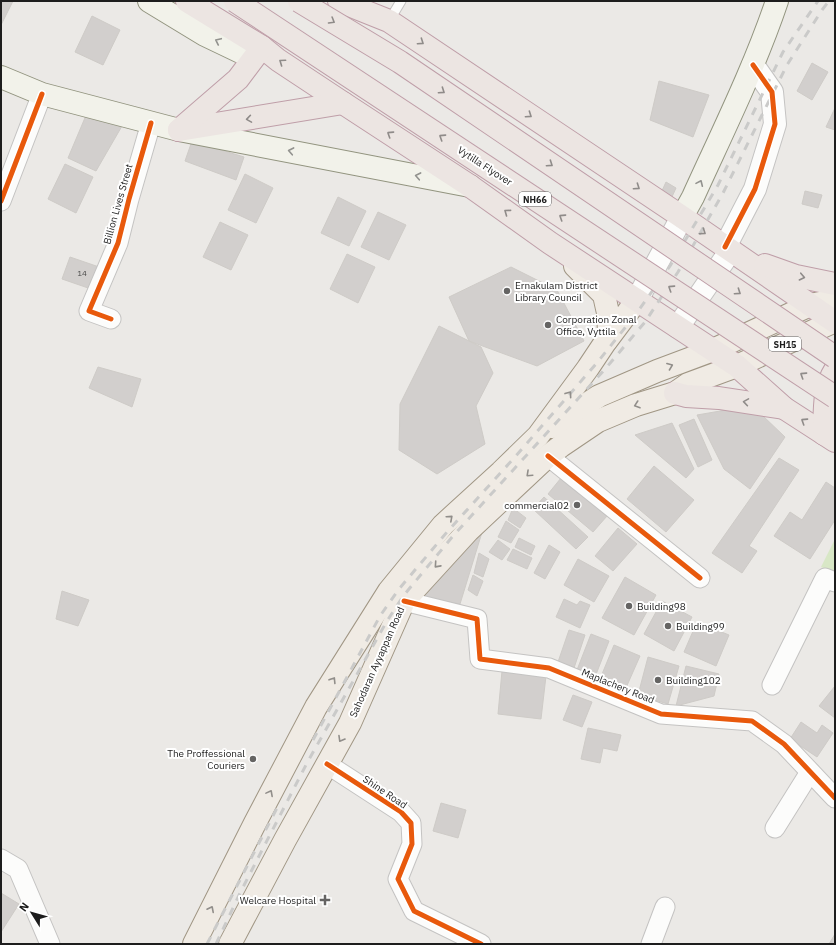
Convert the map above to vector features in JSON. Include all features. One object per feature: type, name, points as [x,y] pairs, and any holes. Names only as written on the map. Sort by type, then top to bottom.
[{"type":"highway","points":[[188,1],[258,52],[278,60],[470,186],[550,243],[737,366],[784,408],[830,437]]},
{"type":"highway","name":"Vytilla Flyover","points":[[235,1],[835,397]]},
{"type":"highway","points":[[299,1],[400,62],[835,357]]},
{"type":"highway","points":[[338,1],[389,21],[682,217],[834,322]]},
{"type":"highway","points":[[179,130],[238,79],[258,52]]},
{"type":"highway","points":[[179,130],[343,103]]},
{"type":"highway","points":[[733,252],[796,276],[835,284]]},
{"type":"highway","points":[[830,437],[825,405],[830,379],[835,370]]},
{"type":"highway","points":[[675,393],[686,396],[719,398],[784,408]]},
{"type":"main road","points":[[149,1],[205,35],[258,52]]},
{"type":"main road","points":[[367,1],[389,21]]},
{"type":"main road","points":[[682,217],[693,197],[764,40],[777,1]]},
{"type":"main road","points":[[1,77],[42,94],[179,130],[470,186]]},
{"type":"main road","points":[[550,243],[604,295],[608,312],[609,332],[606,341]]},
{"type":"main road","points":[[538,436],[636,300]]},
{"type":"main road","points":[[538,436],[599,396],[657,371],[713,350],[810,305],[835,300]]},
{"type":"main road","name":"SH15","points":[[737,366],[834,322]]},
{"type":"main road","name":"Sahodaran Ayyappan Road","points":[[230,944],[285,840],[350,723],[404,601],[468,531],[548,456],[561,446],[598,421],[636,405],[675,393],[688,384],[737,366]]},
{"type":"main road","name":"Sahodaran Ayyappan Road","points":[[194,944],[316,707],[389,591],[443,525],[538,436]]},
{"type":"main road","points":[[255,823],[285,840]]},
{"type":"street","points":[[678,327],[733,252],[755,189],[775,124],[772,92],[753,65]]},
{"type":"street","points":[[1,201],[42,94]]},
{"type":"street","name":"Billion Lives Street","points":[[111,320],[89,311],[118,243],[151,123]]},
{"type":"street","points":[[636,300],[682,217]]},
{"type":"street","points":[[548,456],[700,578]]},
{"type":"street","points":[[772,685],[825,578],[835,582]]},
{"type":"street","name":"Maplachery Road","points":[[404,601],[477,619],[480,659],[549,668],[661,714],[752,721],[784,744],[835,798]]},
{"type":"street","name":"Shine Road","points":[[327,764],[401,812],[411,823],[412,844],[398,879],[414,911],[480,944]]},
{"type":"street","points":[[775,828],[810,772]]},
{"type":"street","points":[[1,858],[18,869],[50,944]]},
{"type":"street","points":[[651,944],[665,907]]},
{"type":"lane","points":[[389,21],[401,1]]},
{"type":"green space","points":[[835,539],[835,572],[821,567]]},
{"type":"building","points":[[1,1],[13,1],[1,25]]},
{"type":"building","points":[[92,16],[120,30],[103,65],[75,52]]},
{"type":"building","points":[[812,63],[828,72],[812,100],[797,91]]},
{"type":"building","points":[[659,81],[709,95],[693,137],[650,120]]},
{"type":"building","points":[[835,108],[835,130],[826,127]]},
{"type":"building","points":[[87,113],[122,126],[96,171],[68,158]]},
{"type":"building","points":[[192,141],[244,157],[236,180],[185,161]]},
{"type":"building","points":[[65,164],[93,177],[76,213],[48,199]]},
{"type":"building","points":[[245,174],[273,188],[256,223],[228,210]]},
{"type":"building","points":[[666,182],[676,188],[671,199],[661,193]]},
{"type":"building","points":[[805,191],[822,195],[818,208],[802,204]]},
{"type":"building","points":[[338,197],[366,211],[349,246],[321,233]]},
{"type":"building","points":[[378,212],[406,225],[389,260],[361,247]]},
{"type":"building","points":[[220,222],[248,235],[231,270],[203,257]]},
{"type":"building","points":[[347,254],[375,267],[358,303],[330,289]]},
{"type":"building","points":[[70,257],[102,268],[94,290],[62,279]]},
{"type":"building","points":[[511,267],[557,290],[584,341],[537,366],[469,341],[449,297]]},
{"type":"building","points":[[439,326],[481,347],[493,373],[476,406],[485,444],[437,474],[399,450],[400,404]]},
{"type":"building","points":[[98,367],[141,379],[132,407],[89,388]]},
{"type":"building","points":[[726,410],[762,415],[785,437],[750,489],[724,469],[697,415]]},
{"type":"building","points":[[694,419],[712,460],[698,467],[679,425]]},
{"type":"building","points":[[672,423],[694,469],[686,478],[635,435]]},
{"type":"building","points":[[779,458],[799,470],[749,546],[757,551],[742,573],[712,553]]},
{"type":"building","points":[[654,466],[694,500],[666,532],[627,499]]},
{"type":"building","name":"commercial02","points":[[561,478],[607,516],[593,532],[548,494]]},
{"type":"building","points":[[826,482],[835,488],[835,520],[810,559],[774,536],[790,512],[802,520]]},
{"type":"building","points":[[544,497],[588,537],[576,549],[533,509]]},
{"type":"building","points":[[513,508],[526,518],[520,528],[508,520]]},
{"type":"building","points":[[506,521],[519,530],[511,543],[498,537]]},
{"type":"building","points":[[618,528],[637,544],[613,571],[595,556]]},
{"type":"building","points":[[483,529],[460,604],[415,595]]},
{"type":"building","points":[[519,538],[535,546],[531,555],[515,547]]},
{"type":"building","points":[[498,540],[510,549],[502,560],[489,552]]},
{"type":"building","points":[[549,545],[560,552],[545,579],[534,573]]},
{"type":"building","points":[[513,549],[532,558],[527,569],[507,560]]},
{"type":"building","points":[[479,553],[489,559],[483,577],[474,573]]},
{"type":"building","points":[[578,559],[609,576],[594,602],[564,585]]},
{"type":"building","points":[[473,575],[483,581],[477,596],[468,590]]},
{"type":"building","name":"Building98","points":[[625,577],[656,595],[634,635],[602,618]]},
{"type":"building","points":[[62,591],[89,600],[78,626],[56,619]]},
{"type":"building","points":[[564,599],[577,605],[580,601],[590,605],[580,628],[556,617]]},
{"type":"building","name":"Building99","points":[[662,601],[692,617],[674,651],[644,634]]},
{"type":"building","points":[[697,622],[729,635],[716,666],[684,652]]},
{"type":"building","points":[[569,630],[585,635],[573,671],[557,665]]},
{"type":"building","points":[[591,634],[609,641],[595,677],[577,670]]},
{"type":"building","points":[[614,645],[640,656],[625,690],[600,679]]},
{"type":"building","name":"Building102","points":[[648,657],[679,666],[668,704],[638,695]]},
{"type":"building","points":[[686,666],[719,674],[714,696],[676,706]]},
{"type":"building","points":[[502,671],[546,676],[541,719],[498,714]]},
{"type":"building","points":[[835,686],[835,718],[819,706]]},
{"type":"building","points":[[573,695],[592,702],[582,727],[563,720]]},
{"type":"building","points":[[801,722],[817,733],[822,725],[833,733],[817,757],[790,739]]},
{"type":"building","points":[[588,728],[621,735],[617,751],[603,748],[600,763],[581,759]]},
{"type":"building","points":[[441,803],[466,810],[458,838],[433,831]]},
{"type":"building","points":[[1,893],[19,904],[1,932]]},
{"type":"building","points":[[835,934],[835,944],[829,944]]},
{"type":"railway","points":[[313,740],[380,616],[399,589],[447,532],[596,364],[636,314],[670,266],[718,185],[783,52],[818,1]]},
{"type":"railway","points":[[216,944],[240,893],[307,763],[387,621],[404,595],[453,536],[606,368],[645,322],[678,272],[723,193],[787,65],[829,1]]},
{"type":"railway","points":[[207,944],[278,806]]},
{"type":"cycle path","points":[[725,247],[755,189],[775,124],[772,92],[753,65]]},
{"type":"cycle path","points":[[1,201],[42,94]]},
{"type":"cycle path","points":[[111,319],[89,311],[118,243],[151,123]]},
{"type":"cycle path","points":[[548,456],[700,578]]},
{"type":"cycle path","points":[[404,601],[477,619],[480,659],[549,668],[661,714],[752,721],[784,744],[835,798]]},
{"type":"cycle path","points":[[327,764],[401,812],[411,823],[412,844],[398,879],[414,911],[481,944]]},
{"type":"place","name":"Ernakulam District Library Council","points":[[507,291]]},
{"type":"place","name":"Corporation Zonal Office, Vyttila","points":[[548,325]]},
{"type":"place","name":"commercial02","points":[[577,505]]},
{"type":"place","name":"Building98","points":[[629,606]]},
{"type":"place","name":"Building99","points":[[668,626]]},
{"type":"place","name":"Building102","points":[[658,680]]},
{"type":"place","name":"The Proffessional Couriers","points":[[253,759]]},
{"type":"place","name":"Welcare Hospital","points":[[325,900]]}]
